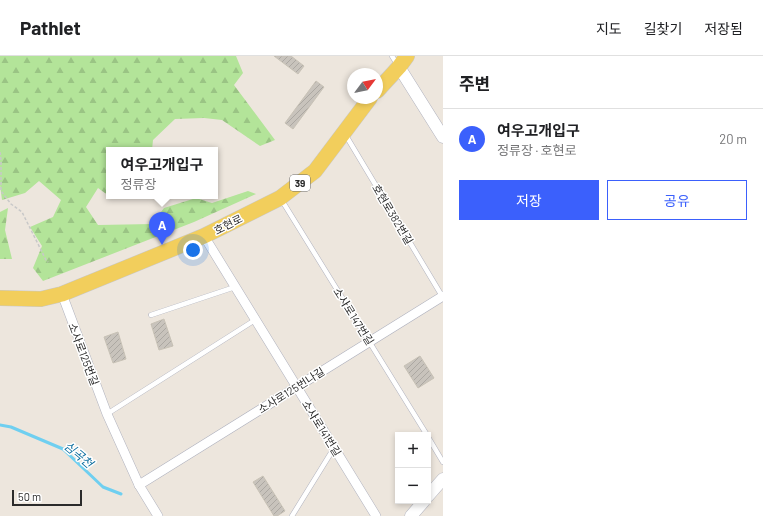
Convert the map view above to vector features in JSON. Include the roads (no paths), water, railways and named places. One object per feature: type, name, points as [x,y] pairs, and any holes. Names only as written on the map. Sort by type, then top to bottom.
[{"type":"main road","points":[[383,83],[399,60]]},
{"type":"main road","name":"호현로","points":[[0,298],[41,299],[62,294],[204,236],[280,198],[315,171],[366,104]]},
{"type":"street","points":[[399,60],[443,137]]},
{"type":"street","name":"소사로141번길","points":[[204,236],[376,516]]},
{"type":"street","name":"소사로125번길","points":[[62,294],[107,414],[139,485],[158,516]]},
{"type":"street","name":"소사로125번나길","points":[[139,485],[443,296]]},
{"type":"street","points":[[431,493],[443,479]]},
{"type":"street","points":[[411,516],[421,504]]},
{"type":"lane","name":"호현로382번길","points":[[344,133],[443,296]]},
{"type":"lane","name":"소사로147번길","points":[[280,198],[425,432]]},
{"type":"lane","points":[[151,314],[235,287]]},
{"type":"lane","points":[[107,414],[256,320]]},
{"type":"lane","name":"소사로147번길","points":[[431,442],[443,462]]},
{"type":"lane","points":[[292,516],[334,448]]},
{"type":"waterway","name":"심곡천","points":[[0,425],[11,427],[63,449],[103,487],[121,494]]},
{"type":"place","name":"여우고개입구","points":[[162,245]]}]
